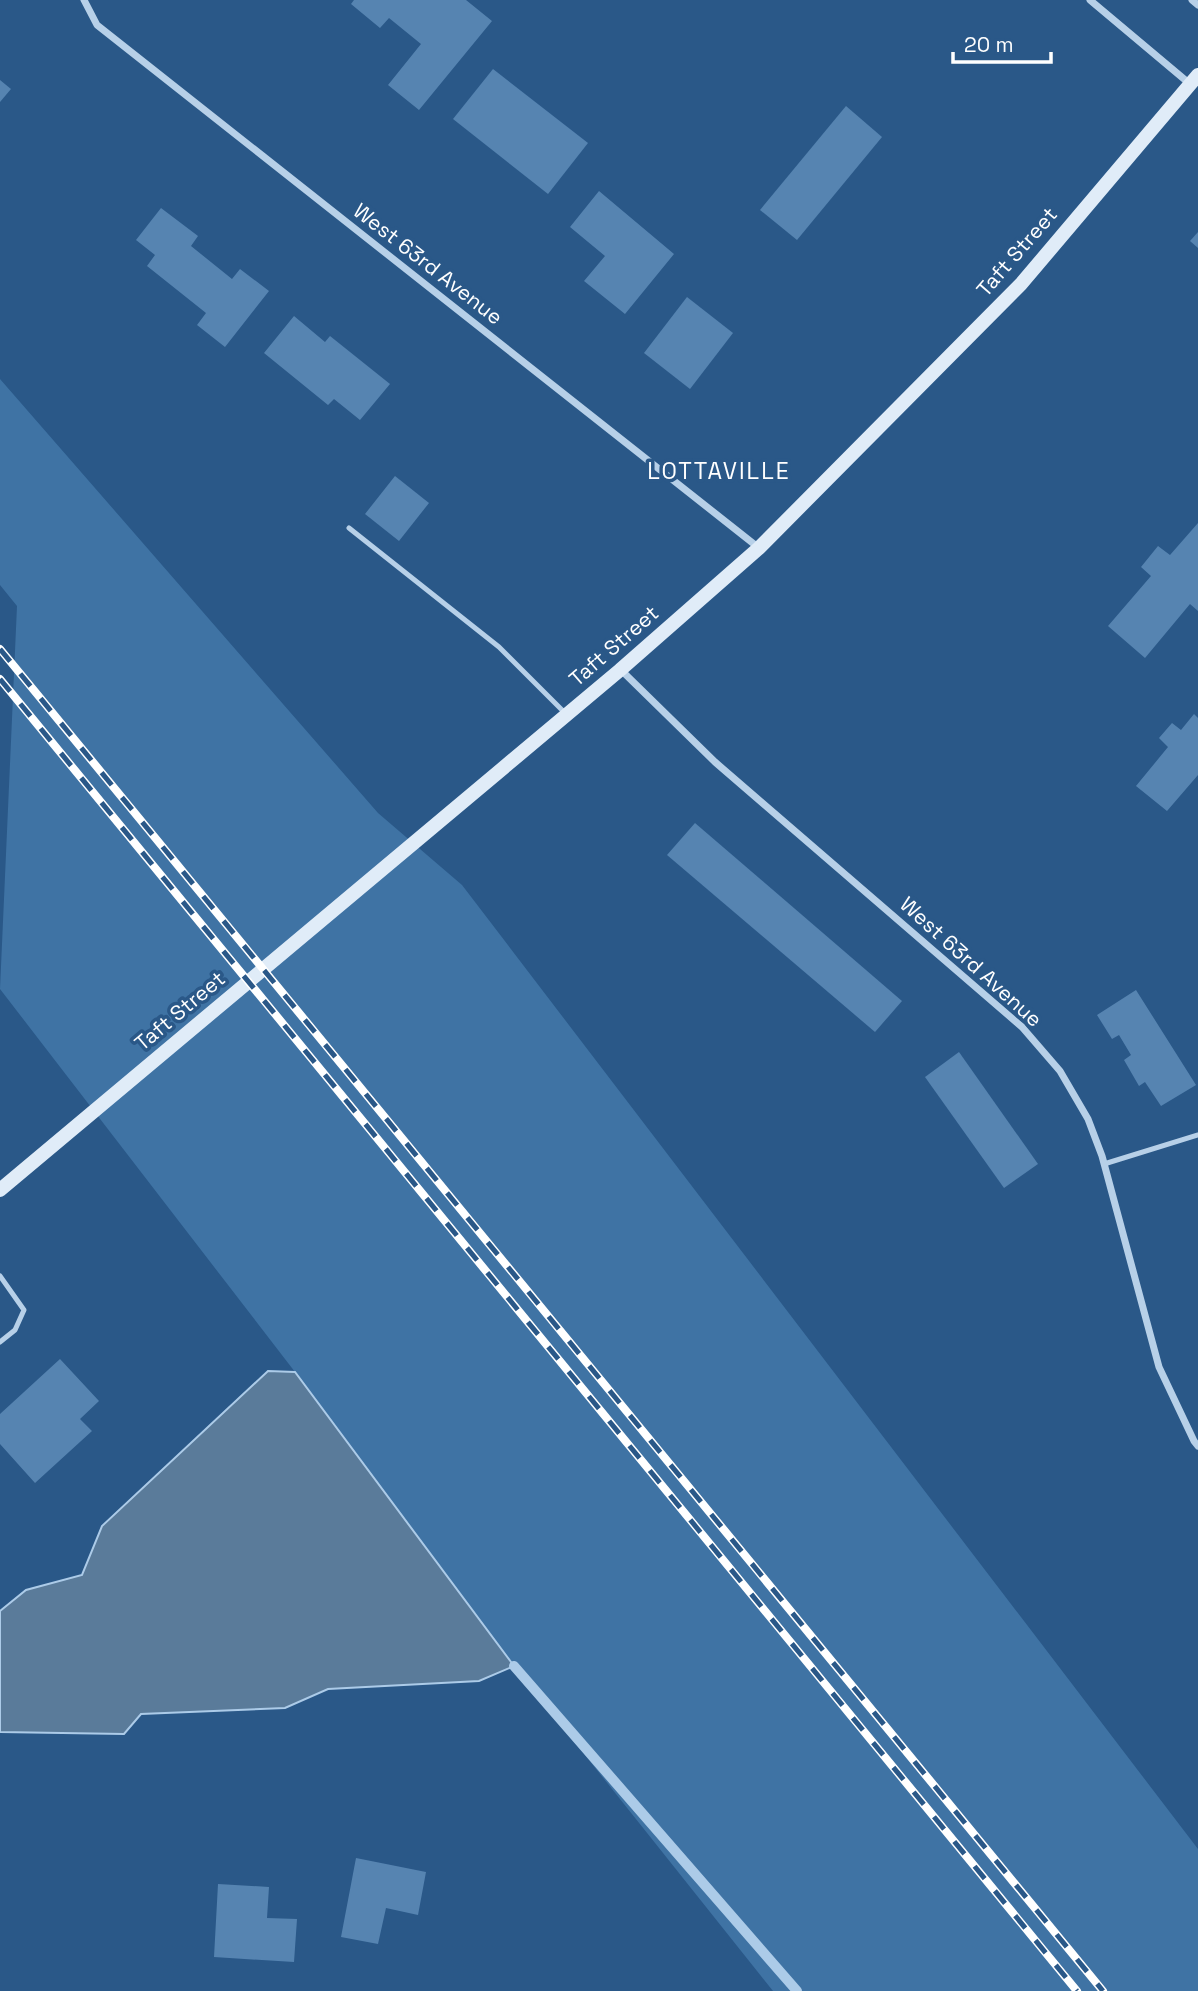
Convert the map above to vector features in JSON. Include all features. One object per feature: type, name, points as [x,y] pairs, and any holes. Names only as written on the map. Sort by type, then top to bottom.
[{"type":"main road","name":"Taft Street","points":[[0,1190],[620,670],[759,548],[1020,284],[1194,79]]},
{"type":"street","name":"West 63rd Avenue","points":[[84,0],[97,25],[759,548]]},
{"type":"street","points":[[1090,0],[1194,79]]},
{"type":"street","points":[[1192,0],[1198,5]]},
{"type":"street","name":"West 63rd Avenue","points":[[620,670],[715,762],[1022,1027],[1060,1071],[1088,1119],[1104,1164],[1159,1367],[1198,1446]]},
{"type":"lane","points":[[349,528],[499,647],[566,715]]},
{"type":"lane","points":[[1104,1164],[1198,1135]]},
{"type":"lane","points":[[0,1276],[24,1310],[15,1330],[0,1342]]},
{"type":"shaded area","points":[[0,379],[378,813],[462,885],[1198,1849],[1198,1991],[773,1991],[514,1666],[295,1372],[0,989],[17,606],[0,585]]},
{"type":"shaded area","points":[[268,1371],[295,1372],[514,1666],[479,1681],[328,1689],[285,1708],[141,1714],[124,1734],[0,1732],[0,1611],[26,1590],[82,1575],[102,1526]]},
{"type":"building","points":[[354,0],[466,0],[492,21],[419,110],[388,85],[421,44],[389,18],[380,28],[351,4]]},
{"type":"building","points":[[493,69],[588,143],[548,194],[453,119]]},
{"type":"building","points":[[0,80],[11,89],[0,102]]},
{"type":"building","points":[[846,106],[882,137],[797,240],[760,210]]},
{"type":"building","points":[[599,191],[674,254],[625,314],[584,281],[605,256],[570,227]]},
{"type":"building","points":[[161,208],[198,236],[191,246],[232,279],[240,269],[269,291],[225,347],[197,325],[206,313],[147,266],[155,255],[136,240]]},
{"type":"building","points":[[1198,232],[1198,248],[1190,241]]},
{"type":"building","points":[[687,297],[733,333],[690,389],[644,353]]},
{"type":"building","points":[[294,316],[325,342],[330,336],[390,384],[360,420],[334,399],[328,405],[264,353]]},
{"type":"building","points":[[395,476],[429,503],[399,541],[365,514]]},
{"type":"building","points":[[1198,523],[1198,611],[1190,604],[1145,658],[1108,626],[1151,576],[1141,567],[1158,546],[1170,555]]},
{"type":"building","points":[[1194,714],[1198,718],[1198,775],[1167,811],[1136,786],[1168,747],[1159,738],[1172,723],[1181,730]]},
{"type":"building","points":[[695,823],[902,1001],[875,1032],[667,855]]},
{"type":"building","points":[[1136,990],[1196,1085],[1161,1106],[1145,1082],[1139,1086],[1124,1060],[1131,1055],[1119,1035],[1112,1039],[1097,1015]]},
{"type":"building","points":[[959,1052],[1038,1164],[1004,1188],[925,1077]]},
{"type":"building","points":[[60,1359],[99,1401],[80,1419],[92,1431],[35,1483],[0,1444],[0,1414]]},
{"type":"building","points":[[356,1858],[426,1872],[418,1915],[386,1908],[378,1944],[341,1937]]},
{"type":"building","points":[[218,1884],[269,1887],[267,1918],[297,1919],[294,1962],[214,1957]]},
{"type":"waterway","points":[[514,1666],[797,1991]]},
{"type":"railway","points":[[0,649],[1103,1991]]},
{"type":"railway","points":[[0,679],[1077,1991]]},
{"type":"district","name":"LOTTAVILLE","points":[[719,471]]}]
